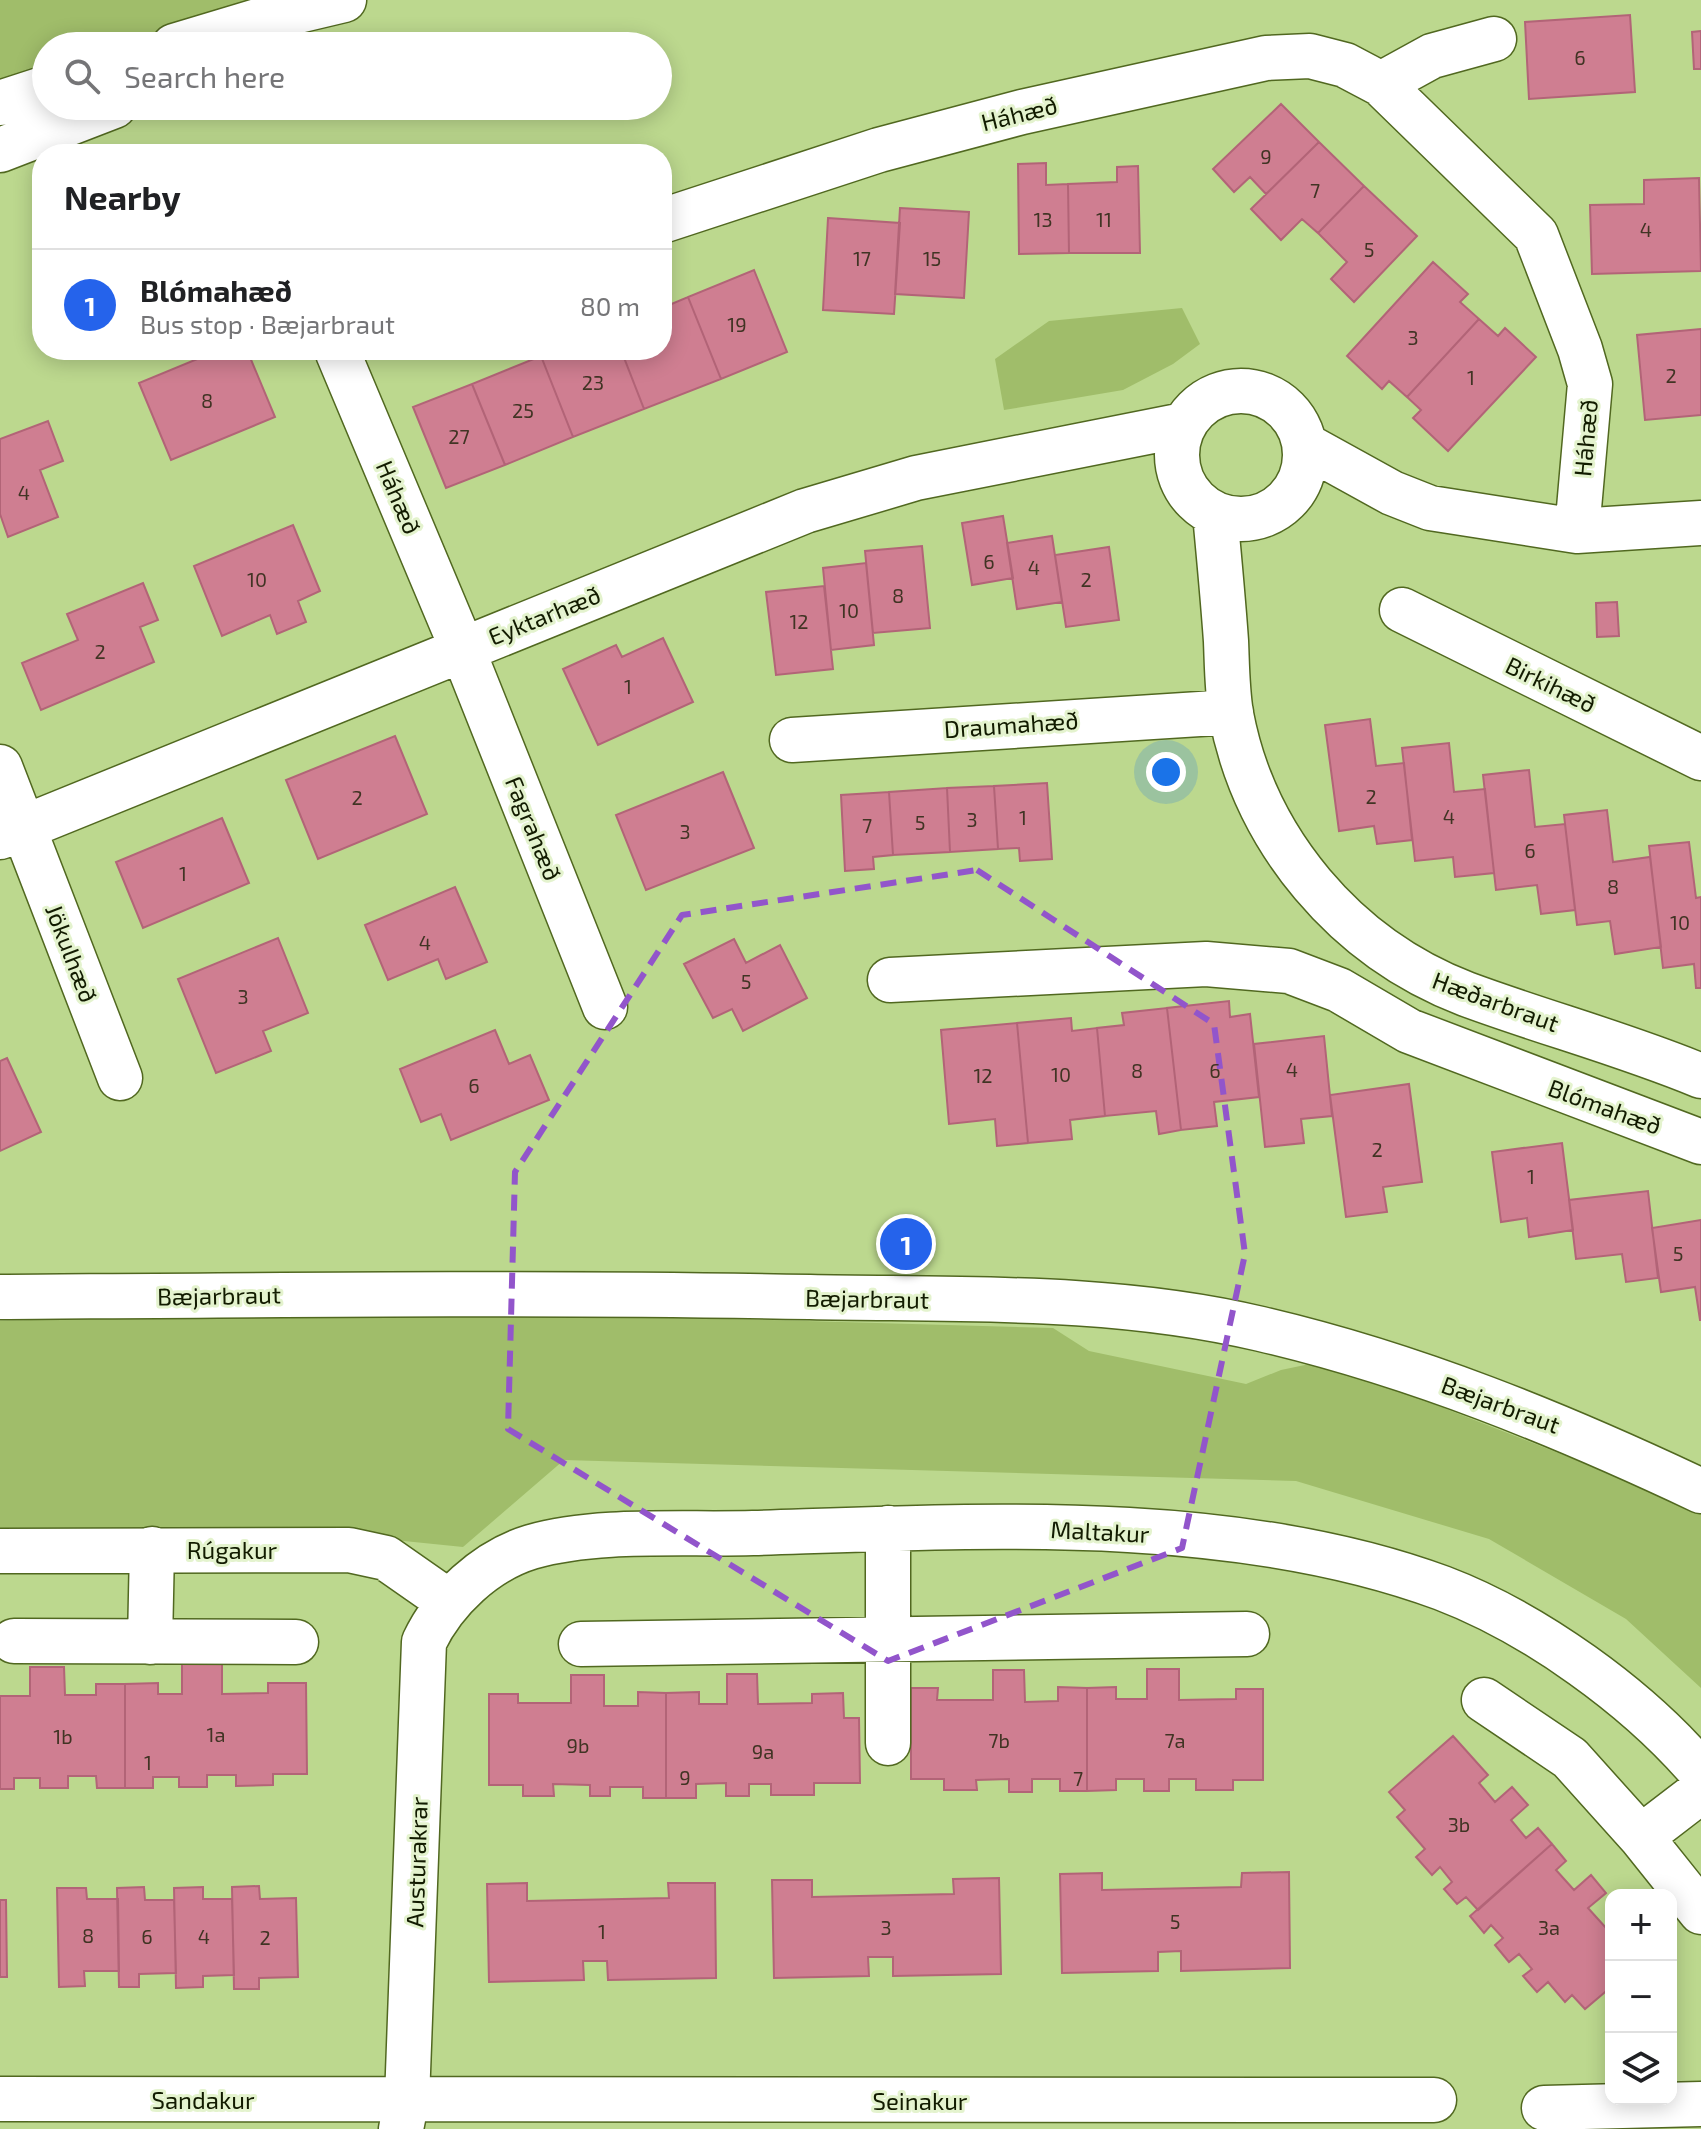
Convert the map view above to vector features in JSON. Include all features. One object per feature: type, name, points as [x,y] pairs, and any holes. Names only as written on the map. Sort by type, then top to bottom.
[{"type":"street","points":[[221,32],[343,0]]},
{"type":"street","points":[[284,32],[343,0]]},
{"type":"street","points":[[1381,84],[1432,56],[1494,39]]},
{"type":"street","name":"Háhæð","points":[[672,218],[879,150],[1022,112],[1266,58],[1310,56],[1345,65],[1381,84],[1536,235],[1580,349],[1590,384],[1577,531]]},
{"type":"street","points":[[0,103],[32,93]]},
{"type":"street","points":[[0,150],[78,120]]},
{"type":"street","name":"Háhæð","points":[[341,360],[462,648]]},
{"type":"street","points":[[1232,390],[1252,391],[1271,397],[1288,409],[1300,426],[1302,466],[1287,501],[1234,516],[1197,503],[1184,486],[1180,445],[1196,409],[1212,397],[1232,390]]},
{"type":"street","name":"Eyktarhæð","points":[[12,832],[805,511],[916,478],[1035,456],[1103,439],[1180,445]]},
{"type":"street","points":[[1302,466],[1392,493],[1430,508],[1577,531],[1701,523]]},
{"type":"street","name":"Hæðarbraut","points":[[1234,516],[1224,620],[1231,712],[1242,760],[1273,830],[1294,862],[1348,925],[1421,973],[1466,994],[1701,1076]]},
{"type":"street","name":"Birkihæð","points":[[1402,610],[1701,758]]},
{"type":"street","name":"Fagrahæð","points":[[462,648],[605,1007]]},
{"type":"street","name":"Draumahæð","points":[[792,740],[1231,712]]},
{"type":"street","name":"Jökulhæð","points":[[0,767],[12,832],[120,1078]]},
{"type":"street","name":"Blómahæð","points":[[890,980],[1206,964],[1265,967],[1318,981],[1409,1031],[1701,1142]]},
{"type":"street","points":[[1508,1071],[1536,1016]]},
{"type":"street","name":"Bæjarbraut","points":[[0,1297],[560,1292],[1002,1299],[1175,1314],[1258,1328],[1338,1349],[1499,1401],[1582,1435],[1701,1491]]},
{"type":"street","name":"Maltakur","points":[[449,1602],[504,1560],[528,1548],[561,1541],[888,1528],[1061,1527],[1248,1541],[1377,1567],[1442,1588],[1528,1628],[1609,1688],[1701,1772]]},
{"type":"street","points":[[888,1528],[888,1743]]},
{"type":"street","points":[[150,1642],[152,1549]]},
{"type":"street","name":"Rúgakur","points":[[0,1551],[349,1550],[386,1558],[449,1602]]},
{"type":"street","name":"Austurakrar","points":[[404,2114],[424,1642],[449,1602]]},
{"type":"street","points":[[581,1644],[1247,1634]]},
{"type":"street","points":[[14,1641],[296,1642]]},
{"type":"street","points":[[1484,1700],[1570,1758],[1641,1837],[1701,1912]]},
{"type":"street","points":[[1641,1837],[1701,1791]]},
{"type":"street","name":"Sandakur","points":[[0,2099],[404,2114]]},
{"type":"street","name":"Seinakur","points":[[404,2114],[1434,2100]]},
{"type":"street","points":[[1544,2108],[1701,2104]]},
{"type":"highlighted area","points":[[977,870],[1214,1024],[1245,1254],[1182,1548],[888,1661],[508,1429],[515,1172],[682,915]]},
{"type":"green space","points":[[0,0],[267,0],[170,32],[32,32],[32,78],[0,88]]},
{"type":"green space","points":[[1182,308],[1200,344],[1173,364],[1123,390],[1004,410],[995,359],[1049,321]]},
{"type":"green space","points":[[377,1309],[1053,1328],[1089,1351],[1246,1384],[1281,1370],[1324,1361],[1701,1509],[1701,1688],[1626,1619],[1489,1539],[1296,1481],[564,1460],[463,1547],[286,1529],[0,1539],[0,1321]]},
{"type":"building","points":[[1630,15],[1635,92],[1529,99],[1525,22]]},
{"type":"building","points":[[1701,31],[1701,69],[1694,69],[1692,32]]},
{"type":"building","points":[[1281,104],[1319,142],[1266,194],[1250,177],[1234,192],[1213,169]]},
{"type":"building","points":[[1319,142],[1364,186],[1318,233],[1302,219],[1281,240],[1251,209]]},
{"type":"building","points":[[1046,163],[1046,185],[1068,184],[1069,253],[1019,254],[1018,164]]},
{"type":"building","points":[[1138,166],[1140,253],[1069,253],[1068,184],[1117,182],[1117,167]]},
{"type":"building","points":[[1699,178],[1701,271],[1592,274],[1590,205],[1644,204],[1644,180]]},
{"type":"building","points":[[1364,186],[1417,236],[1354,302],[1331,279],[1347,262],[1318,233]]},
{"type":"building","points":[[900,208],[969,212],[964,298],[895,294]]},
{"type":"building","points":[[828,218],[900,223],[894,314],[823,310]]},
{"type":"building","points":[[1433,262],[1468,294],[1460,302],[1479,319],[1407,397],[1389,381],[1382,389],[1347,356]]},
{"type":"building","points":[[754,270],[787,352],[721,379],[688,297]]},
{"type":"building","points":[[688,297],[721,379],[644,409],[625,360],[672,360],[672,304]]},
{"type":"building","points":[[1479,319],[1498,336],[1505,328],[1536,357],[1448,451],[1413,418],[1421,410],[1407,397]]},
{"type":"building","points":[[1701,329],[1701,415],[1645,420],[1637,335]]},
{"type":"building","points":[[195,360],[251,360],[275,417],[171,460],[139,383]]},
{"type":"building","points":[[531,360],[543,360],[573,437],[505,465],[472,384]]},
{"type":"building","points":[[543,360],[625,360],[644,409],[573,437]]},
{"type":"building","points":[[472,384],[505,465],[446,488],[413,407]]},
{"type":"building","points":[[48,421],[63,461],[40,470],[58,517],[8,537],[0,514],[0,439]]},
{"type":"building","points":[[1003,516],[1013,578],[972,585],[962,523]]},
{"type":"building","points":[[293,525],[320,591],[298,601],[306,622],[277,634],[270,615],[222,636],[194,566]]},
{"type":"building","points":[[1052,536],[1062,602],[1017,609],[1007,543]]},
{"type":"building","points":[[922,546],[930,628],[873,633],[865,551]]},
{"type":"building","points":[[1109,547],[1119,620],[1066,627],[1055,555]]},
{"type":"building","points":[[866,563],[874,645],[831,650],[823,568]]},
{"type":"building","points":[[143,583],[158,620],[140,627],[154,662],[41,710],[22,663],[78,640],[67,614]]},
{"type":"building","points":[[824,586],[833,669],[776,675],[766,592]]},
{"type":"building","points":[[1617,602],[1619,636],[1597,637],[1596,603]]},
{"type":"building","points":[[663,638],[693,702],[598,745],[563,669],[616,645],[622,657]]},
{"type":"building","points":[[1370,719],[1376,766],[1404,763],[1412,840],[1377,844],[1374,826],[1339,831],[1325,725]]},
{"type":"building","points":[[395,736],[427,814],[318,859],[286,780]]},
{"type":"building","points":[[1449,743],[1454,792],[1485,789],[1494,873],[1455,877],[1453,857],[1415,861],[1402,748]]},
{"type":"building","points":[[1529,770],[1535,827],[1565,824],[1575,910],[1541,914],[1537,885],[1496,890],[1483,775]]},
{"type":"building","points":[[723,772],[754,848],[646,890],[616,815]]},
{"type":"building","points":[[1047,783],[1052,859],[1020,861],[1019,848],[998,849],[994,786]]},
{"type":"building","points":[[994,786],[998,849],[950,852],[947,788]]},
{"type":"building","points":[[947,788],[950,852],[893,855],[889,792]]},
{"type":"building","points":[[889,792],[893,855],[873,857],[874,869],[845,871],[841,795]]},
{"type":"building","points":[[1607,810],[1613,862],[1650,857],[1661,947],[1615,954],[1610,921],[1577,925],[1564,815]]},
{"type":"building","points":[[222,818],[249,883],[143,928],[116,862]]},
{"type":"building","points":[[1689,842],[1696,898],[1701,897],[1701,988],[1696,988],[1694,964],[1663,968],[1649,846]]},
{"type":"building","points":[[455,887],[487,962],[446,979],[438,959],[388,980],[365,925]]},
{"type":"building","points":[[278,938],[308,1013],[263,1031],[271,1051],[216,1073],[178,979]]},
{"type":"building","points":[[734,939],[746,963],[780,945],[807,998],[743,1031],[732,1009],[713,1018],[684,964]]},
{"type":"building","points":[[1229,1001],[1230,1017],[1250,1014],[1259,1097],[1214,1102],[1217,1126],[1181,1130],[1167,1008]]},
{"type":"building","points":[[1167,1008],[1181,1130],[1159,1134],[1156,1111],[1105,1116],[1097,1028],[1124,1025],[1122,1013]]},
{"type":"building","points":[[1071,1018],[1072,1031],[1097,1028],[1105,1116],[1070,1120],[1072,1139],[1028,1143],[1017,1023]]},
{"type":"building","points":[[1017,1023],[1028,1143],[997,1146],[995,1119],[949,1124],[941,1030]]},
{"type":"building","points":[[495,1030],[509,1064],[530,1055],[549,1100],[451,1140],[441,1114],[421,1122],[400,1069]]},
{"type":"building","points":[[1324,1036],[1332,1116],[1301,1119],[1304,1143],[1265,1147],[1254,1044]]},
{"type":"building","points":[[7,1058],[41,1132],[0,1151],[0,1061]]},
{"type":"building","points":[[1409,1084],[1422,1182],[1383,1187],[1387,1212],[1346,1217],[1330,1095]]},
{"type":"building","points":[[1562,1143],[1573,1230],[1529,1237],[1527,1218],[1501,1222],[1492,1152]]},
{"type":"building","points":[[1648,1191],[1658,1278],[1626,1282],[1622,1254],[1576,1259],[1569,1200]]},
{"type":"building","points":[[1701,1220],[1700,1320],[1695,1287],[1661,1292],[1652,1228]]},
{"type":"building","points":[[182,1661],[222,1661],[222,1694],[268,1693],[268,1683],[306,1683],[307,1774],[273,1774],[273,1785],[236,1786],[236,1775],[207,1775],[207,1787],[179,1787],[179,1777],[153,1777],[153,1788],[125,1788],[125,1684],[158,1683],[158,1694],[182,1694]]},
{"type":"building","points":[[30,1667],[64,1667],[65,1695],[96,1695],[96,1684],[125,1684],[125,1788],[97,1788],[96,1776],[68,1776],[68,1788],[40,1788],[40,1778],[14,1778],[14,1789],[0,1789],[0,1696],[30,1696]]},
{"type":"building","points":[[1147,1669],[1179,1669],[1179,1700],[1236,1699],[1236,1689],[1263,1689],[1263,1780],[1233,1780],[1233,1790],[1196,1790],[1196,1779],[1169,1779],[1169,1791],[1144,1791],[1144,1779],[1116,1779],[1116,1790],[1087,1791],[1087,1688],[1116,1687],[1116,1699],[1147,1699]]},
{"type":"building","points":[[993,1670],[1024,1670],[1025,1702],[1058,1701],[1058,1687],[1087,1688],[1087,1791],[1060,1791],[1060,1779],[1032,1779],[1032,1792],[1009,1792],[1009,1779],[976,1780],[977,1790],[944,1790],[944,1779],[911,1779],[911,1688],[938,1688],[937,1700],[993,1700]]},
{"type":"building","points":[[727,1674],[757,1674],[758,1704],[812,1703],[812,1694],[843,1693],[844,1718],[859,1718],[860,1783],[814,1783],[814,1795],[771,1795],[771,1784],[749,1784],[749,1796],[726,1796],[726,1783],[696,1784],[696,1798],[666,1798],[666,1693],[699,1692],[699,1704],[727,1704]]},
{"type":"building","points":[[571,1675],[604,1675],[604,1706],[638,1706],[638,1692],[666,1693],[666,1798],[643,1798],[643,1787],[610,1787],[610,1796],[590,1796],[590,1785],[553,1784],[554,1796],[523,1796],[523,1785],[489,1785],[489,1694],[518,1694],[518,1703],[571,1703]]},
{"type":"building","points":[[1453,1736],[1488,1775],[1479,1783],[1495,1802],[1512,1787],[1528,1805],[1511,1820],[1526,1838],[1538,1828],[1552,1844],[1478,1910],[1466,1897],[1457,1904],[1444,1889],[1452,1882],[1440,1867],[1432,1875],[1416,1857],[1425,1849],[1397,1817],[1405,1810],[1389,1792]]},
{"type":"building","points":[[1552,1844],[1566,1861],[1556,1870],[1574,1890],[1591,1875],[1605,1892],[1588,1908],[1605,1927],[1605,1992],[1585,2009],[1572,1995],[1565,2002],[1548,1982],[1537,1992],[1523,1976],[1532,1969],[1519,1954],[1509,1962],[1495,1945],[1503,1938],[1491,1925],[1484,1933],[1470,1916]]},
{"type":"building","points":[[1289,1872],[1290,1968],[1181,1971],[1181,1951],[1158,1952],[1158,1971],[1062,1973],[1060,1874],[1102,1873],[1102,1890],[1241,1887],[1242,1873]]},
{"type":"building","points":[[999,1878],[1001,1974],[893,1976],[893,1957],[868,1957],[869,1976],[774,1978],[772,1880],[812,1880],[812,1897],[954,1894],[953,1879]]},
{"type":"building","points":[[527,1883],[527,1901],[669,1898],[668,1883],[715,1883],[716,1978],[608,1980],[607,1961],[583,1961],[584,1980],[489,1982],[487,1884]]},
{"type":"building","points":[[259,1886],[260,1899],[296,1898],[298,1977],[259,1978],[259,1989],[234,1989],[232,1887]]},
{"type":"building","points":[[144,1887],[145,1900],[174,1900],[176,1973],[139,1974],[139,1987],[119,1987],[117,1888]]},
{"type":"building","points":[[203,1887],[203,1899],[232,1899],[234,1975],[203,1976],[203,1987],[176,1988],[174,1888]]},
{"type":"building","points":[[57,1888],[86,1888],[87,1899],[118,1899],[119,1971],[84,1971],[85,1986],[59,1987]]},
{"type":"building","points":[[0,1900],[6,1900],[7,1977],[0,1977]]},
{"type":"place","name":"Blómahæð","points":[[906,1244]]}]
